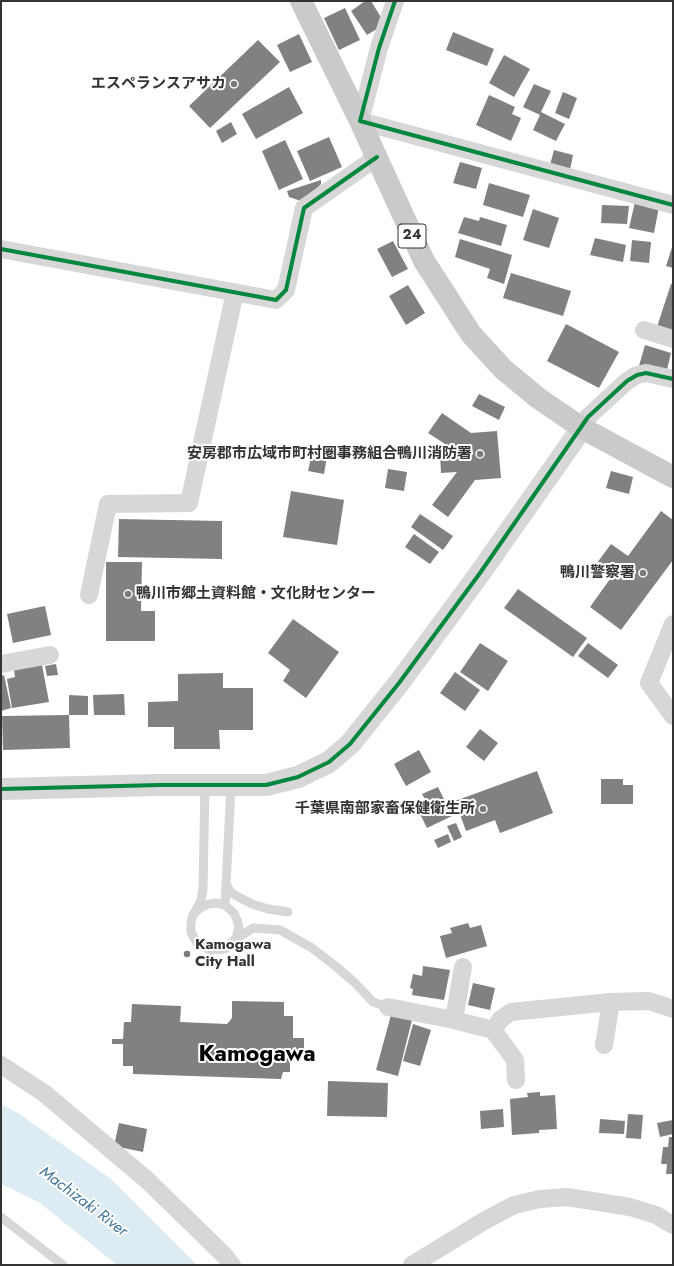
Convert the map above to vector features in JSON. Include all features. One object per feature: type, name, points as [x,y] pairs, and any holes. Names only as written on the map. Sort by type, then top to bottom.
[{"type":"main road","name":"24","points":[[301,1],[360,121],[424,261],[471,334],[503,369],[538,398],[582,428],[673,477]]},
{"type":"street","points":[[395,1],[379,48],[360,121],[673,205]]},
{"type":"street","points":[[1,249],[276,300],[286,290],[304,208],[377,157]]},
{"type":"street","points":[[89,595],[108,504],[189,504],[235,292]]},
{"type":"street","points":[[644,330],[673,339]]},
{"type":"street","points":[[1,789],[266,785],[298,777],[329,762],[350,744],[480,573],[582,428],[588,417],[627,381],[637,375],[646,373],[673,379]]},
{"type":"street","points":[[673,624],[649,683],[673,716]]},
{"type":"street","points":[[1,664],[50,655]]},
{"type":"street","points":[[454,1020],[463,967]]},
{"type":"street","points":[[493,1030],[500,1019],[511,1012],[611,1002],[649,1001],[673,1009]]},
{"type":"street","points":[[604,1045],[611,1002]]},
{"type":"street","points":[[388,1007],[454,1020],[493,1030],[516,1060],[516,1080]]},
{"type":"street","points":[[1,1065],[44,1093],[147,1180],[224,1255],[232,1265]]},
{"type":"street","points":[[412,1265],[484,1221],[514,1205],[540,1199],[567,1197],[630,1207],[656,1215],[673,1225]]},
{"type":"lane","points":[[205,785],[203,888],[201,900],[193,915],[191,932],[199,946],[217,951],[228,947],[253,928],[280,930],[312,948],[334,965],[354,982],[373,1002],[388,1007]]},
{"type":"lane","points":[[225,905],[231,785]]},
{"type":"lane","points":[[226,883],[231,893],[252,904],[268,909],[288,912]]},
{"type":"lane","points":[[193,915],[200,908],[209,904],[216,903],[225,905],[234,913],[238,924],[237,935],[234,942]]},
{"type":"lane","points":[[1,1217],[63,1265]]},
{"type":"water","name":"Machizaki River","points":[[1,1104],[18,1113],[111,1179],[197,1265],[117,1265],[40,1203],[1,1184]]},
{"type":"building","points":[[365,1],[371,1],[385,24],[367,35],[351,11]]},
{"type":"building","points":[[345,8],[360,40],[339,50],[324,18]]},
{"type":"building","points":[[453,32],[494,49],[487,66],[446,50]]},
{"type":"building","points":[[299,34],[312,62],[290,72],[277,45]]},
{"type":"building","name":"エスペランスアサカ","points":[[258,40],[280,62],[210,128],[189,106]]},
{"type":"building","points":[[504,55],[530,69],[514,97],[489,83]]},
{"type":"building","points":[[534,84],[551,91],[541,112],[565,124],[556,141],[533,130],[540,115],[523,107]]},
{"type":"building","points":[[289,87],[303,113],[256,139],[242,114]]},
{"type":"building","points":[[563,92],[577,98],[569,119],[555,113]]},
{"type":"building","points":[[489,95],[515,107],[512,114],[521,118],[511,141],[476,125]]},
{"type":"building","points":[[231,122],[237,134],[222,143],[216,131]]},
{"type":"building","points":[[329,137],[342,167],[310,181],[297,151]]},
{"type":"building","points":[[285,140],[303,179],[279,190],[262,151]]},
{"type":"building","points":[[554,150],[573,155],[570,170],[550,165]]},
{"type":"building","points":[[460,162],[482,168],[476,189],[453,183]]},
{"type":"building","points":[[321,180],[321,184],[304,202],[289,197],[287,191]]},
{"type":"building","points":[[489,183],[530,195],[523,217],[483,205]]},
{"type":"building","points":[[635,202],[659,207],[654,233],[629,228]]},
{"type":"building","points":[[602,205],[629,206],[627,224],[601,223]]},
{"type":"building","points":[[533,209],[559,218],[549,248],[523,240]]},
{"type":"building","points":[[464,217],[479,221],[480,217],[507,225],[501,246],[458,233]]},
{"type":"building","points":[[595,238],[626,245],[623,262],[590,255]]},
{"type":"building","points":[[460,239],[512,255],[504,284],[487,278],[490,269],[455,257]]},
{"type":"building","points":[[632,240],[651,242],[649,263],[630,261]]},
{"type":"building","points":[[393,241],[408,269],[392,277],[377,249]]},
{"type":"building","points":[[673,244],[673,268],[666,266]]},
{"type":"building","points":[[511,273],[571,291],[563,316],[503,298]]},
{"type":"building","points":[[671,284],[673,284],[673,332],[657,327]]},
{"type":"building","points":[[408,285],[425,313],[406,325],[389,296]]},
{"type":"building","points":[[566,324],[619,352],[599,388],[547,361]]},
{"type":"building","points":[[645,345],[671,353],[666,374],[639,366]]},
{"type":"building","points":[[479,394],[505,407],[499,420],[472,406]]},
{"type":"building","points":[[442,413],[471,433],[497,431],[501,478],[475,480],[448,517],[432,505],[457,472],[441,473],[440,454],[459,453],[428,433]]},
{"type":"building","points":[[312,453],[327,456],[324,474],[308,471]]},
{"type":"building","points":[[388,469],[407,472],[404,491],[385,488]]},
{"type":"building","points":[[611,471],[633,477],[629,494],[606,488]]},
{"type":"building","points":[[291,491],[344,500],[337,545],[283,537]]},
{"type":"building","points":[[661,511],[673,520],[673,560],[621,630],[590,607],[610,579],[594,567],[611,544],[628,556]]},
{"type":"building","points":[[420,514],[453,536],[443,550],[411,527]]},
{"type":"building","points":[[119,519],[222,521],[222,559],[118,557]]},
{"type":"building","points":[[414,534],[439,552],[430,564],[405,547]]},
{"type":"building","points":[[106,562],[142,562],[141,611],[155,611],[155,641],[106,641]]},
{"type":"building","points":[[518,589],[587,638],[573,657],[504,608]]},
{"type":"building","points":[[45,606],[51,635],[13,643],[7,614]]},
{"type":"building","points":[[293,619],[339,652],[306,698],[283,681],[290,670],[268,653]]},
{"type":"building","points":[[480,643],[508,661],[488,691],[460,672]]},
{"type":"building","points":[[588,643],[618,665],[608,678],[578,656]]},
{"type":"building","points":[[56,664],[58,675],[47,676],[45,666]]},
{"type":"building","points":[[42,665],[49,702],[12,708],[7,679],[15,677],[14,670]]},
{"type":"building","points":[[455,672],[480,690],[465,711],[440,693]]},
{"type":"building","points":[[223,673],[223,688],[253,688],[253,730],[219,730],[220,749],[174,749],[174,727],[148,727],[148,702],[178,701],[178,674]]},
{"type":"building","points":[[4,675],[11,708],[1,711],[1,676]]},
{"type":"building","points":[[124,694],[125,715],[94,715],[93,695]]},
{"type":"building","points":[[69,695],[88,696],[88,715],[69,715]]},
{"type":"building","points":[[69,715],[70,748],[3,750],[2,716]]},
{"type":"building","points":[[480,729],[498,743],[484,761],[466,747]]},
{"type":"building","points":[[419,750],[431,772],[406,786],[394,764]]},
{"type":"building","points":[[537,771],[553,813],[500,833],[495,820],[466,831],[455,801]]},
{"type":"building","points":[[601,779],[623,779],[623,785],[633,785],[633,804],[601,804]]},
{"type":"building","points":[[438,787],[452,816],[427,828],[418,810],[428,805],[422,794]]},
{"type":"building","points":[[456,823],[462,837],[454,841],[447,826]]},
{"type":"building","points":[[448,834],[451,842],[438,848],[434,840]]},
{"type":"building","points":[[468,923],[470,928],[481,925],[487,946],[446,958],[440,936],[452,933],[450,928]]},
{"type":"building","points":[[423,966],[450,970],[444,1000],[412,995],[413,989],[410,988],[413,974],[422,976]]},
{"type":"building","points":[[473,983],[495,988],[490,1010],[468,1005]]},
{"type":"building","points":[[232,1001],[284,1002],[284,1016],[293,1016],[293,1038],[304,1038],[304,1055],[290,1054],[290,1072],[283,1072],[281,1079],[133,1074],[133,1066],[123,1066],[123,1044],[112,1044],[112,1039],[123,1039],[124,1022],[131,1022],[132,1004],[181,1006],[180,1022],[227,1024],[232,1018]]},
{"type":"building","points":[[391,1015],[412,1020],[398,1076],[376,1070]]},
{"type":"building","points":[[413,1024],[431,1030],[420,1066],[403,1061]]},
{"type":"building","points":[[328,1081],[388,1083],[387,1117],[327,1116]]},
{"type":"building","points":[[540,1092],[540,1096],[555,1095],[557,1129],[539,1130],[539,1133],[512,1135],[510,1099],[528,1097],[527,1093]]},
{"type":"building","points":[[503,1109],[504,1127],[481,1129],[480,1111]]},
{"type":"building","points":[[628,1114],[643,1115],[641,1139],[626,1138]]},
{"type":"building","points":[[600,1119],[625,1121],[624,1134],[599,1133]]},
{"type":"building","points":[[673,1120],[673,1134],[660,1137],[657,1123]]},
{"type":"building","points":[[119,1123],[147,1129],[143,1152],[114,1146]]},
{"type":"building","points":[[669,1137],[673,1137],[673,1174],[666,1174],[667,1164],[661,1164],[663,1147],[668,1147]]},
{"type":"cycle path","points":[[395,1],[379,48],[360,121],[673,205]]},
{"type":"cycle path","points":[[1,249],[276,300],[286,290],[304,208],[377,157]]},
{"type":"cycle path","points":[[1,789],[159,785],[266,785],[298,777],[329,762],[350,744],[399,683],[480,573],[588,417],[627,381],[637,375],[646,373],[673,379]]},
{"type":"place","name":"エスペランスアサカ","points":[[234,84]]},
{"type":"place","name":"安房郡市広域市町村圏事務組合鴨川消防署","points":[[480,454]]},
{"type":"place","name":"鴨川警察署","points":[[643,573]]},
{"type":"place","name":"鴨川市郷土資料館・文化財センター","points":[[128,594]]},
{"type":"place","name":"千葉県南部家畜保健衛生所","points":[[483,809]]},
{"type":"place","name":"Kamogawa City Hall","points":[[187,954]]},
{"type":"district","name":"Kamogawa","points":[[257,1055]]}]
